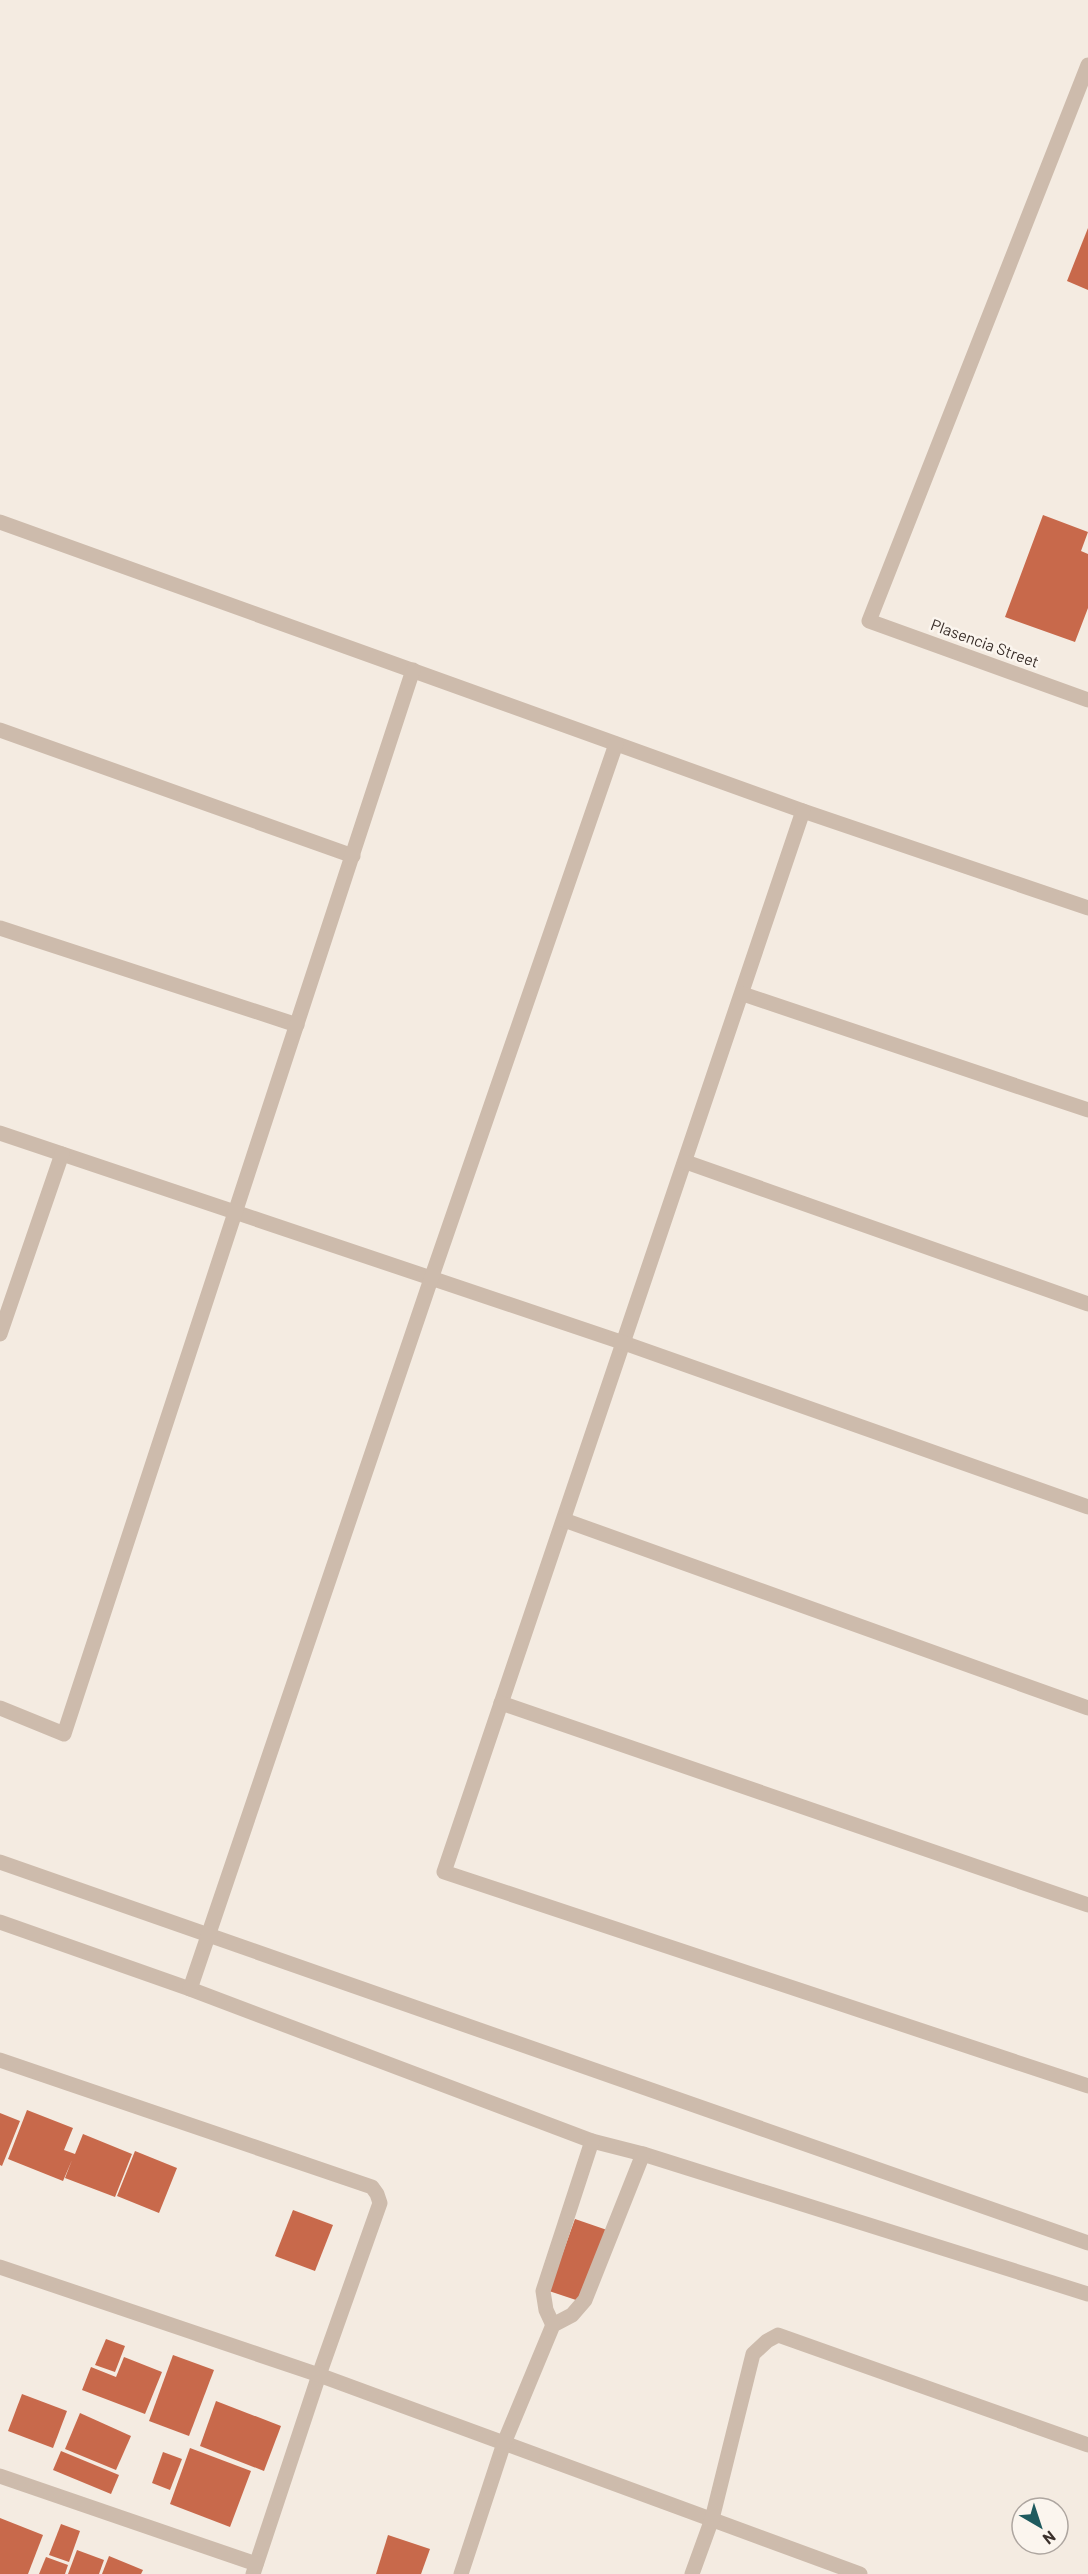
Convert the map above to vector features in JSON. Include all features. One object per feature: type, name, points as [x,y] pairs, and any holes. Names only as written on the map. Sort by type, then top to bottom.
[{"type":"street","name":"Plasencia Street","points":[[1088,65],[869,621],[1088,699]]},
{"type":"street","points":[[0,522],[803,811],[1088,908]]},
{"type":"street","points":[[0,1708],[64,1734],[413,670]]},
{"type":"street","points":[[0,730],[353,856]]},
{"type":"street","points":[[190,1989],[431,1279],[616,744]]},
{"type":"street","points":[[803,811],[743,994],[444,1872],[1088,2086]]},
{"type":"street","points":[[0,928],[297,1025]]},
{"type":"street","points":[[743,994],[1088,1110]]},
{"type":"street","points":[[0,1133],[624,1343],[1088,1507]]},
{"type":"street","points":[[0,1334],[62,1154]]},
{"type":"street","points":[[686,1162],[1088,1305]]},
{"type":"street","points":[[564,1520],[1088,1708]]},
{"type":"street","points":[[501,1703],[1088,1905]]},
{"type":"street","points":[[0,1862],[1088,2243]]},
{"type":"street","points":[[0,1922],[190,1989],[592,2141],[643,2154],[1088,2294]]},
{"type":"street","points":[[0,2060],[372,2187],[380,2203],[319,2375],[255,2569],[0,2476]]},
{"type":"street","points":[[553,2325],[546,2310],[543,2291],[592,2141]]},
{"type":"street","points":[[461,2574],[504,2443],[553,2325],[572,2315],[585,2301],[643,2154]]},
{"type":"street","points":[[0,2267],[319,2375],[860,2574]]},
{"type":"street","points":[[692,2574],[712,2519],[753,2354],[766,2341],[778,2335],[1088,2445]]},
{"type":"building","points":[[1088,228],[1088,290],[1067,281]]},
{"type":"building","points":[[1043,515],[1088,532],[1081,551],[1088,554],[1088,608],[1075,642],[1005,617]]},
{"type":"building","points":[[27,2110],[73,2128],[64,2150],[75,2154],[83,2134],[132,2154],[115,2197],[65,2178],[72,2160],[63,2181],[8,2159]]},
{"type":"building","points":[[0,2113],[20,2121],[2,2166],[0,2165]]},
{"type":"building","points":[[135,2151],[177,2168],[159,2213],[117,2196]]},
{"type":"building","points":[[293,2210],[333,2225],[315,2271],[275,2256]]},
{"type":"building","points":[[575,2219],[607,2230],[582,2302],[549,2291]]},
{"type":"building","points":[[106,2339],[125,2346],[115,2372],[95,2365]]},
{"type":"building","points":[[173,2355],[214,2370],[189,2436],[149,2421]]},
{"type":"building","points":[[124,2357],[162,2372],[145,2414],[82,2390],[91,2367],[116,2377]]},
{"type":"building","points":[[22,2394],[67,2411],[53,2448],[8,2431]]},
{"type":"building","points":[[216,2401],[281,2426],[264,2471],[200,2446]]},
{"type":"building","points":[[80,2413],[131,2436],[116,2470],[65,2449]]},
{"type":"building","points":[[190,2448],[251,2471],[230,2527],[170,2504]]},
{"type":"building","points":[[61,2451],[119,2475],[111,2494],[53,2470]]},
{"type":"building","points":[[163,2452],[182,2459],[170,2490],[152,2483]]},
{"type":"building","points":[[0,2518],[43,2535],[28,2574],[0,2574]]},
{"type":"building","points":[[61,2524],[80,2531],[69,2562],[49,2555]]},
{"type":"building","points":[[388,2535],[430,2549],[421,2574],[376,2574]]},
{"type":"building","points":[[77,2550],[104,2560],[99,2574],[68,2574]]},
{"type":"building","points":[[109,2556],[143,2570],[141,2574],[102,2574]]},
{"type":"building","points":[[46,2557],[68,2565],[65,2574],[39,2574]]}]
